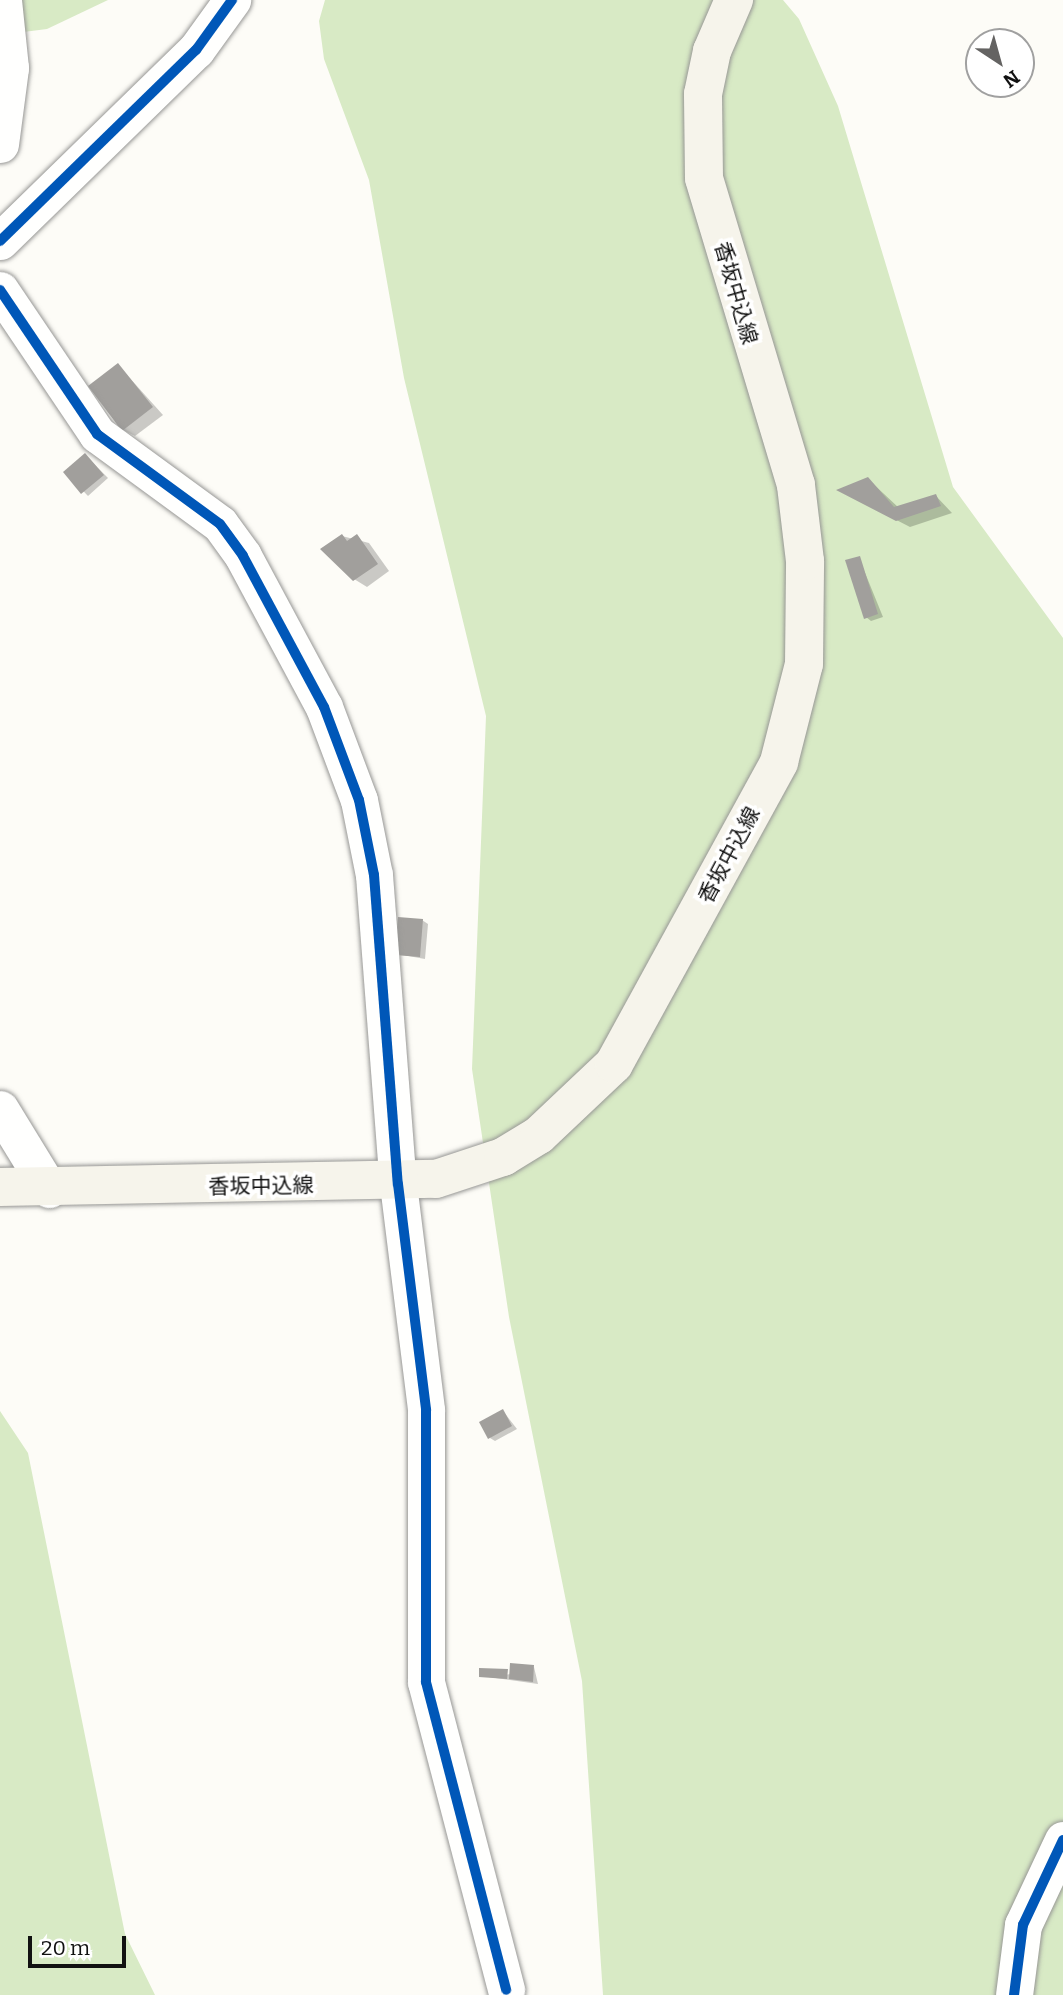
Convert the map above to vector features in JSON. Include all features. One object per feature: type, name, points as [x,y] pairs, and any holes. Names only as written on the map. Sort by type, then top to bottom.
[{"type":"main road","name":"香坂中込線","points":[[0,1187],[49,1189],[398,1184],[503,1157],[579,1102],[614,1064],[779,762],[804,664],[805,561],[796,485],[704,178],[703,94],[712,51],[734,0]]},
{"type":"street","points":[[0,144],[10,68],[3,0]]},
{"type":"street","points":[[0,241],[196,50],[232,0]]},
{"type":"street","points":[[0,290],[97,434],[220,524],[243,555],[340,742],[374,875],[398,1184],[426,1410],[426,1682],[506,1990]]},
{"type":"street","points":[[0,1109],[49,1189]]},
{"type":"street","points":[[1014,1995],[1023,1926],[1063,1840]]},
{"type":"green space","points":[[0,0],[108,0],[47,29],[0,35]]},
{"type":"green space","points":[[325,0],[783,0],[799,19],[838,106],[953,487],[1063,638],[1063,1995],[603,1995],[582,1681],[509,1317],[472,1069],[486,716],[404,378],[369,180],[324,59],[319,21]]},
{"type":"green space","points":[[0,1411],[28,1453],[125,1934],[155,1995],[0,1995]]},
{"type":"building","points":[[118,363],[153,407],[122,431],[88,386]]},
{"type":"building","points":[[85,453],[104,475],[81,494],[63,472]]},
{"type":"building","points":[[868,477],[894,507],[936,494],[941,506],[896,521],[836,490]]},
{"type":"building","points":[[342,534],[347,541],[357,534],[378,564],[353,581],[320,549]]},
{"type":"building","points":[[860,556],[878,614],[864,619],[845,560]]},
{"type":"building","points":[[398,917],[423,919],[420,957],[395,955]]},
{"type":"building","points":[[503,1409],[512,1426],[488,1439],[479,1422]]},
{"type":"building","points":[[510,1663],[534,1665],[533,1682],[509,1679]]},
{"type":"building","points":[[479,1668],[508,1669],[507,1679],[479,1677]]},
{"type":"cycle path","points":[[0,241],[196,50],[232,0]]},
{"type":"cycle path","points":[[0,290],[97,434],[220,524],[243,556],[324,707],[359,800],[374,875],[398,1184],[426,1410],[426,1682],[506,1990]]},
{"type":"cycle path","points":[[1014,1995],[1023,1925],[1063,1840]]}]
